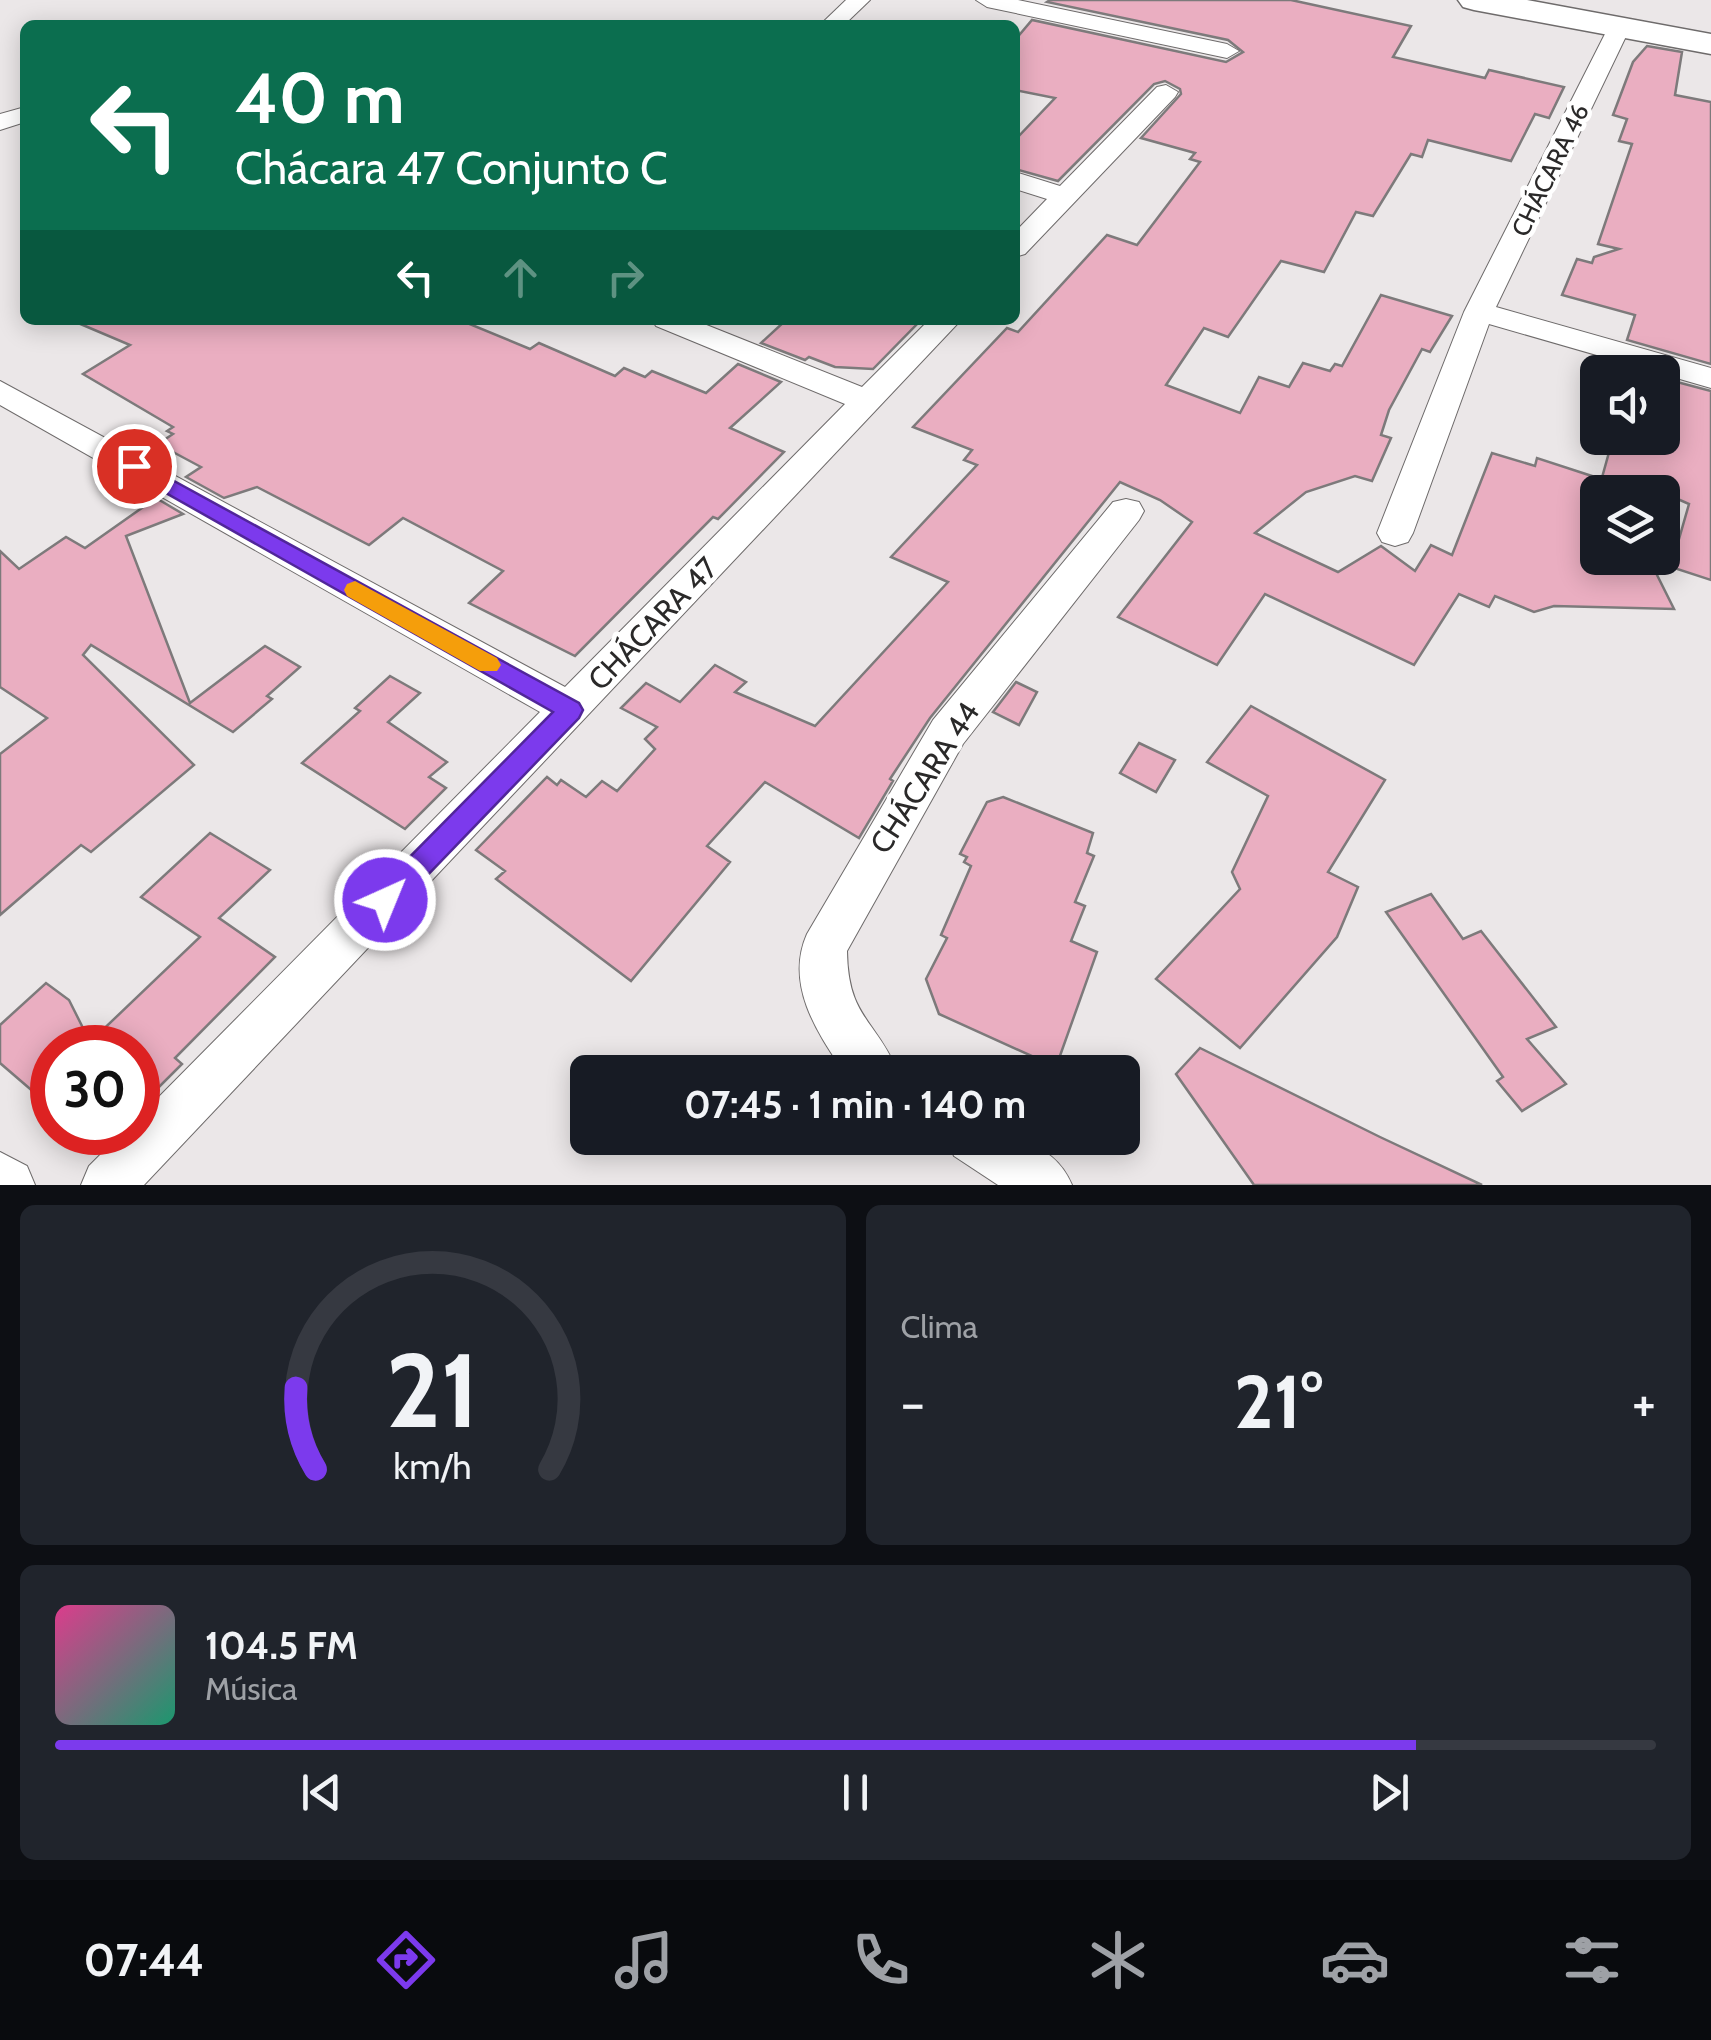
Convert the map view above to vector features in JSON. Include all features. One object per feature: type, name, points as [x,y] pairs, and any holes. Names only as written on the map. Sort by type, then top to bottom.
[{"type":"street","points":[[836,20],[860,0]]},
{"type":"street","points":[[986,0],[1227,51]]},
{"type":"street","points":[[1488,1],[1711,44]]},
{"type":"street","name":"CHÁCARA 46","points":[[1395,533],[1480,312],[1618,28]]},
{"type":"street","points":[[1020,243],[1166,92]]},
{"type":"street","points":[[1020,182],[1066,196]]},
{"type":"street","points":[[1480,312],[1711,378]]},
{"type":"street","points":[[678,325],[867,401]]},
{"type":"street","name":"CHÁCARA 47","points":[[108,1185],[941,325]]},
{"type":"street","points":[[0,392],[571,710]]},
{"type":"street","name":"CHÁCARA 44","points":[[861,1055],[833,1014],[824,983],[824,949],[948,732],[1126,511]]},
{"type":"street","points":[[998,1155],[1045,1185]]},
{"type":"street","points":[[0,1178],[8,1185]]},
{"type":"building","points":[[1291,0],[1411,26],[1393,57],[1485,78],[1489,70],[1564,87],[1549,118],[1535,114],[1511,161],[1428,140],[1422,157],[1411,154],[1373,216],[1356,212],[1324,272],[1281,261],[1228,337],[1204,328],[1166,385],[1240,413],[1259,377],[1289,387],[1303,363],[1330,371],[1335,364],[1342,366],[1381,295],[1452,316],[1430,352],[1422,349],[1389,410],[1381,435],[1391,438],[1372,481],[1355,476],[1306,492],[1255,533],[1338,572],[1381,546],[1415,571],[1431,545],[1452,555],[1492,453],[1535,466],[1537,458],[1589,475],[1580,475],[1580,575],[1657,575],[1674,609],[1554,606],[1534,612],[1495,596],[1489,607],[1459,594],[1414,665],[1265,594],[1217,665],[1118,617],[1192,522],[1160,500],[1120,482],[930,718],[890,779],[893,781],[859,838],[765,782],[707,846],[730,862],[631,981],[496,879],[505,871],[476,850],[547,777],[557,785],[561,780],[586,797],[602,781],[617,791],[655,749],[645,739],[657,727],[621,708],[646,683],[680,702],[715,665],[746,682],[735,692],[815,726],[948,582],[891,557],[977,465],[964,460],[972,450],[913,427],[1007,328],[1018,332],[1107,235],[1137,245],[1200,162],[1190,159],[1195,153],[1141,138],[1181,94],[1180,89],[1165,81],[1154,84],[1058,181],[1020,170],[1020,135],[1055,98],[1020,91],[1020,34],[1032,20],[1226,62],[1243,52],[1228,40],[1047,2]]},
{"type":"building","points":[[1647,46],[1682,52],[1675,95],[1711,102],[1711,364],[1627,340],[1635,315],[1562,295],[1577,259],[1592,263],[1594,257],[1619,249],[1598,244],[1632,144],[1619,141],[1627,119],[1613,115],[1633,62]]},
{"type":"building","points":[[83,325],[472,325],[530,349],[539,343],[615,376],[624,368],[645,377],[652,371],[706,393],[738,364],[781,382],[730,428],[784,452],[718,519],[713,517],[575,656],[469,603],[503,571],[403,518],[369,545],[257,487],[224,498],[186,477],[201,467],[158,444],[173,434],[167,431],[173,427],[83,374],[130,345]]},
{"type":"building","points":[[781,325],[916,325],[873,369],[835,367],[761,343]]},
{"type":"building","points":[[1680,383],[1711,391],[1711,580],[1680,570],[1680,536],[1689,504],[1680,500],[1680,475],[1603,475],[1608,455],[1680,455]]},
{"type":"building","points":[[156,498],[183,514],[126,536],[190,703],[265,646],[300,667],[267,696],[272,699],[233,732],[91,645],[83,655],[194,765],[91,852],[81,845],[0,915],[0,754],[47,718],[0,687],[0,551],[19,569],[66,537],[85,548]]},
{"type":"building","points":[[390,676],[420,693],[388,722],[447,762],[429,777],[446,788],[405,829],[302,763],[360,711],[355,708]]},
{"type":"building","points":[[1016,682],[1037,692],[1019,725],[993,712]]},
{"type":"building","points":[[1251,706],[1385,780],[1328,872],[1358,887],[1337,937],[1240,1048],[1156,979],[1240,889],[1232,872],[1268,796],[1207,762]]},
{"type":"building","points":[[1139,743],[1175,760],[1156,792],[1120,773]]},
{"type":"building","points":[[1003,797],[1093,833],[1087,853],[1094,856],[1075,902],[1085,906],[1071,941],[1097,952],[1060,1055],[1030,1055],[939,1014],[926,979],[947,938],[941,935],[971,866],[964,862],[967,857],[960,854],[987,802]]},
{"type":"building","points":[[210,833],[270,870],[219,918],[275,957],[175,1058],[182,1064],[160,1086],[160,1025],[108,1025],[200,937],[141,897]]},
{"type":"building","points":[[1431,894],[1463,939],[1481,931],[1556,1027],[1527,1039],[1566,1084],[1522,1111],[1497,1081],[1503,1077],[1386,912]]},
{"type":"building","points":[[46,983],[69,1000],[82,1025],[30,1025],[30,1089],[0,1063],[0,1025]]},
{"type":"building","points":[[1200,1048],[1482,1185],[1254,1185],[1176,1074]]},
{"type":"slow traffic","points":[[355,590],[489,665]]},
{"type":"route","points":[[134,466],[571,710],[385,900]]}]
